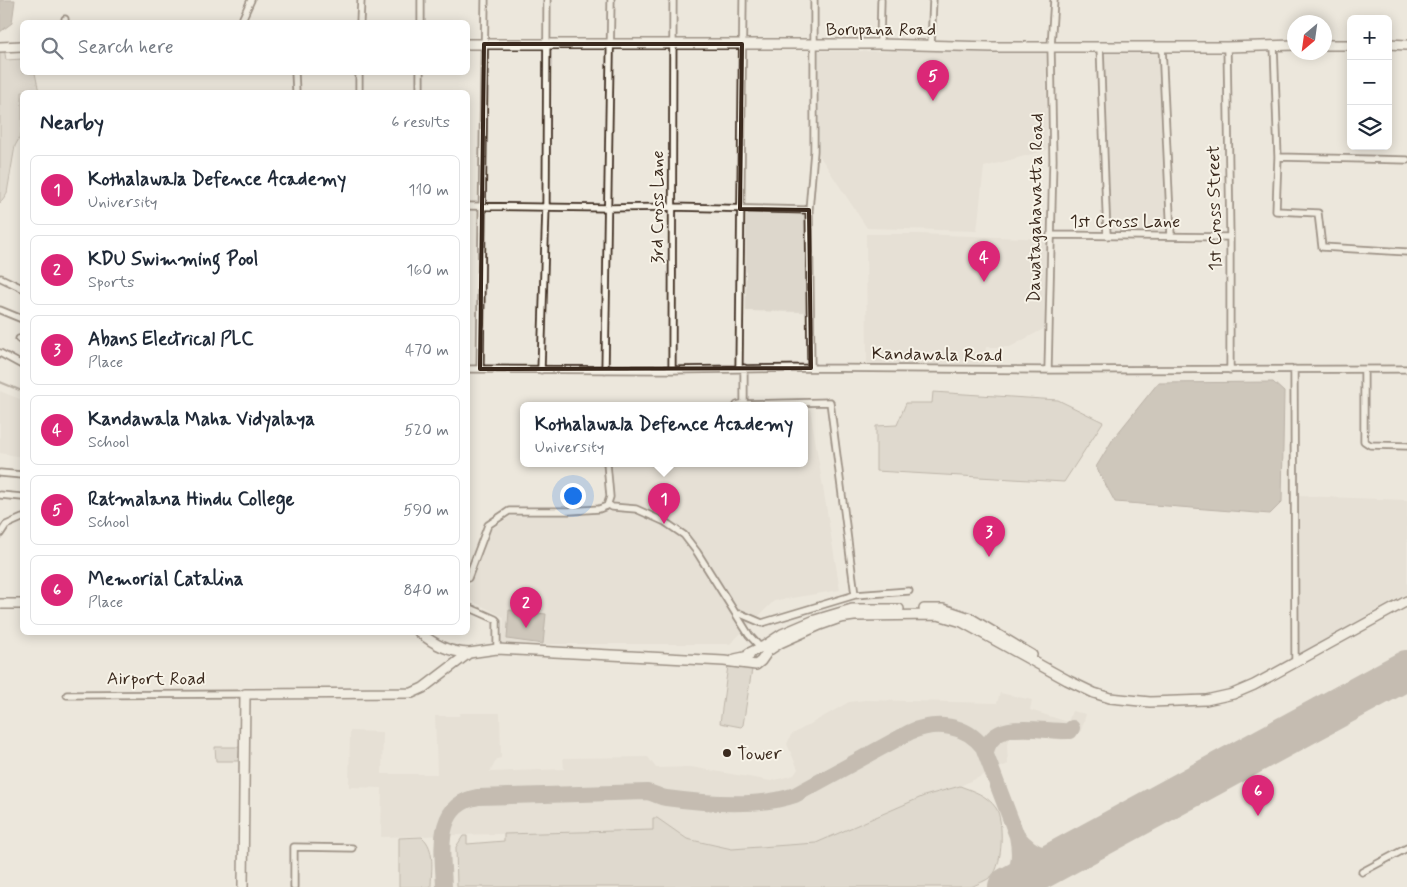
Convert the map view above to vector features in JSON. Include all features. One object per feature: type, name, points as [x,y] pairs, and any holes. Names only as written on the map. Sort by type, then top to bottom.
[{"type":"main road","name":"Borupana Road","points":[[470,44],[880,44],[1227,47],[1287,45]]},
{"type":"main road","points":[[1392,44],[1407,45]]},
{"type":"main road","points":[[1332,45],[1347,45]]},
{"type":"main road","points":[[0,47],[20,46]]},
{"type":"main road","points":[[424,635],[444,649],[459,653],[497,649],[724,661],[750,657],[764,648],[840,618],[854,616],[938,615],[962,622],[1094,693],[1110,698],[1150,702],[1206,700],[1233,694],[1254,685],[1407,601]]},
{"type":"main road","points":[[0,604],[20,604]]},
{"type":"main road","points":[[750,657],[756,665],[761,661],[764,648]]},
{"type":"main road","points":[[243,887],[245,694],[412,694],[470,653]]},
{"type":"street","points":[[241,20],[251,0]]},
{"type":"street","points":[[360,0],[360,20]]},
{"type":"street","points":[[421,0],[421,20]]},
{"type":"street","points":[[480,369],[485,0]]},
{"type":"street","points":[[541,370],[546,207],[547,0]]},
{"type":"street","points":[[605,370],[610,0]]},
{"type":"street","name":"3rd Cross Lane","points":[[672,370],[673,0]]},
{"type":"street","points":[[743,0],[740,210],[741,368],[744,402]]},
{"type":"street","points":[[811,368],[809,210],[814,151],[814,0]]},
{"type":"street","points":[[880,44],[881,0]]},
{"type":"street","points":[[931,45],[933,0]]},
{"type":"street","name":"Dawatagahawatta Road","points":[[1048,370],[1053,160],[1051,46],[1054,0]]},
{"type":"street","points":[[1274,45],[1278,157],[1276,211],[1318,213],[1322,247],[1407,252]]},
{"type":"street","points":[[1100,46],[1106,236]]},
{"type":"street","points":[[1162,46],[1171,236]]},
{"type":"street","name":"1st Cross Street","points":[[1227,47],[1230,370]]},
{"type":"street","points":[[296,75],[296,90]]},
{"type":"street","points":[[359,90],[360,75]]},
{"type":"street","points":[[420,75],[420,90]]},
{"type":"street","points":[[1278,157],[1407,160]]},
{"type":"street","points":[[470,206],[809,210]]},
{"type":"street","name":"1st Cross Lane","points":[[1050,235],[1230,237]]},
{"type":"street","points":[[1,278],[20,287]]},
{"type":"street","points":[[0,310],[20,318]]},
{"type":"street","points":[[0,353],[20,364]]},
{"type":"street","name":"Kandawala Road","points":[[470,369],[1364,370],[1407,368]]},
{"type":"street","points":[[1294,369],[1295,662]]},
{"type":"street","points":[[1364,370],[1364,441],[1370,445],[1407,446]]},
{"type":"street","points":[[808,403],[830,402],[855,595]]},
{"type":"street","points":[[470,573],[488,525],[509,511],[589,510],[599,509],[608,504],[610,497],[608,467]]},
{"type":"street","points":[[0,473],[20,475]]},
{"type":"street","points":[[0,495],[20,497]]},
{"type":"street","points":[[608,504],[612,507],[636,509],[665,522],[691,542],[749,636],[751,646],[750,657]]},
{"type":"street","points":[[0,534],[3,525],[20,519]]},
{"type":"street","points":[[736,614],[741,614],[762,623],[855,595],[910,591]]},
{"type":"street","points":[[470,608],[495,618],[497,621],[497,649]]},
{"type":"street","points":[[749,636],[764,648]]},
{"type":"street","name":"Airport Road","points":[[67,695],[245,694]]},
{"type":"street","points":[[294,887],[294,847],[352,848]]},
{"type":"street","points":[[1362,872],[1407,848]]},
{"type":"highlighted area","points":[[484,44],[742,44],[740,209],[809,210],[811,368],[480,369]]},
{"type":"shaded area","points":[[0,0],[15,0],[12,23],[0,32]]},
{"type":"shaded area","points":[[1100,46],[1162,46],[1171,236],[1107,236]]},
{"type":"shaded area","points":[[0,47],[4,47],[6,60],[20,59],[20,75],[35,75],[39,90],[20,90],[20,137],[15,146],[7,193],[0,203]]},
{"type":"shaded area","points":[[819,51],[1046,52],[1047,150],[984,167],[977,231],[867,228],[819,155]]},
{"type":"shaded area","points":[[746,210],[808,210],[808,312],[746,311]]},
{"type":"shaded area","points":[[866,234],[1050,239],[1049,326],[1010,347],[986,347],[984,366],[867,366]]},
{"type":"shaded area","points":[[1273,382],[1284,392],[1282,502],[1270,514],[1115,502],[1096,467],[1113,439],[1158,383]]},
{"type":"shaded area","points":[[0,391],[20,399],[20,457],[0,453]]},
{"type":"shaded area","points":[[933,392],[1058,400],[1103,422],[1064,482],[876,471],[876,426],[897,425],[906,403],[932,403]]},
{"type":"shaded area","points":[[808,409],[810,409],[840,590],[774,601],[730,644],[502,644],[504,617],[470,600],[470,584],[489,531],[510,517],[613,512],[613,467],[808,467]]},
{"type":"shaded area","points":[[1299,496],[1407,500],[1407,593],[1298,654]]},
{"type":"shaded area","points":[[509,610],[546,614],[543,644],[507,639]]},
{"type":"shaded area","points":[[728,666],[750,667],[752,669],[743,725],[741,727],[720,723]]},
{"type":"shaded area","points":[[1000,693],[1032,700],[1030,710],[1068,722],[1072,711],[1086,714],[1081,731],[1075,738],[1062,740],[1010,730],[1007,745],[1008,764],[960,786],[924,796],[816,843],[732,849],[687,839],[657,818],[653,818],[653,830],[381,837],[382,788],[349,787],[350,731],[383,732],[382,774],[437,774],[435,716],[459,716],[460,713],[500,713],[501,758],[497,759],[490,772],[564,769],[563,758],[648,757],[656,768],[691,767],[771,781],[794,775],[798,769],[787,744],[791,735],[849,702],[865,700],[997,703]]},
{"type":"shaded area","points":[[215,747],[240,747],[238,761],[216,761]]},
{"type":"shaded area","points":[[960,786],[980,794],[988,800],[996,808],[1000,822],[1001,842],[996,870],[990,878],[971,887],[457,887],[456,847],[463,836],[467,836],[467,844],[504,841],[504,834],[653,830],[653,818],[657,818],[687,839],[732,849],[816,843],[924,796]]},
{"type":"shaded area","points":[[422,837],[431,854],[431,887],[399,887],[399,838]]},
{"type":"waterway","points":[[0,382],[20,390]]},
{"type":"taxiway","points":[[444,887],[442,846],[447,820],[454,810],[464,802],[478,797],[647,792],[666,798],[697,801],[765,802],[795,795],[910,732],[930,726],[959,729],[968,733],[983,747],[1017,836],[1030,849],[1050,856],[1075,851]]},
{"type":"taxiway","points":[[986,752],[991,741],[999,734],[1009,730],[1070,731],[1072,728]]},
{"type":"taxiway","points":[[1004,887],[1013,876],[1018,864],[1017,836]]},
{"type":"runway","points":[[1008,887],[1407,670]]},
{"type":"place","name":"Ratmalana Hindu College","points":[[933,101]]},
{"type":"place","name":"Kandawala Maha Vidyalaya","points":[[984,282]]},
{"type":"place","name":"Kothalawala Defence Academy","points":[[664,524]]},
{"type":"place","name":"Abans Electrical PLC","points":[[989,557]]},
{"type":"place","name":"KDU Swimming Pool","points":[[526,628]]},
{"type":"place","name":"Tower","points":[[727,753]]},
{"type":"place","name":"Memorial Catalina","points":[[1258,816]]}]
